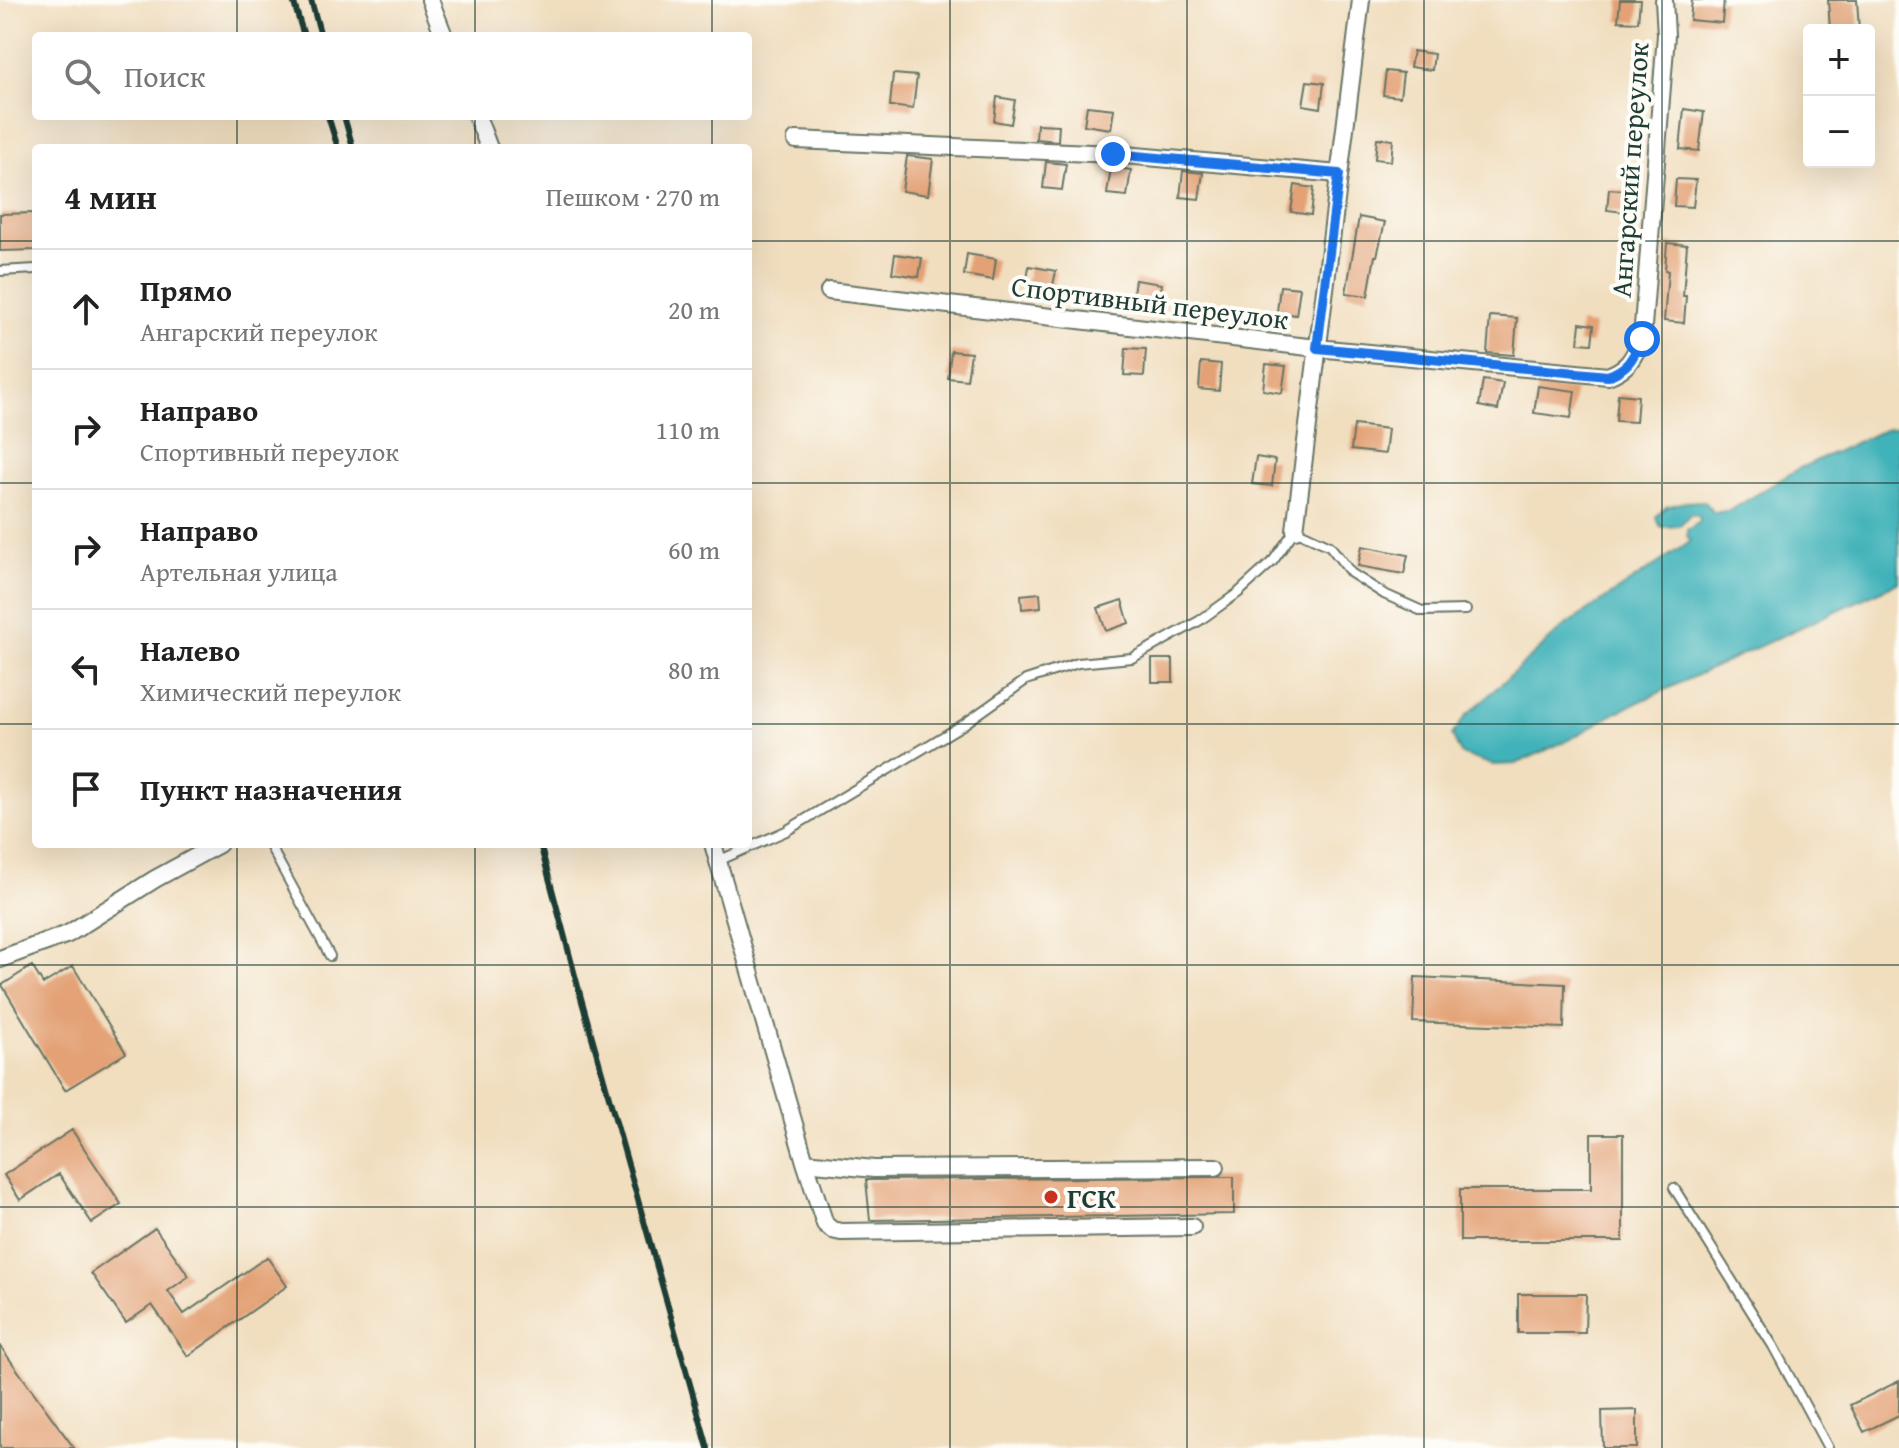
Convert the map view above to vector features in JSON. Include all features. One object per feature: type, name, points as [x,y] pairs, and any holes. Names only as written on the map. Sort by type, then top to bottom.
[{"type":"street","points":[[430,0],[442,32]]},
{"type":"street","points":[[1295,530],[1361,0]]},
{"type":"street","name":"Ангарский переулок","points":[[1608,376],[1624,369],[1642,339],[1666,35],[1664,0]]},
{"type":"street","points":[[478,120],[488,144]]},
{"type":"street","points":[[796,140],[1113,154],[1339,174]]},
{"type":"street","name":"Спортивный переулок","points":[[829,291],[1317,348],[1608,376]]},
{"type":"street","points":[[0,959],[68,934],[155,879],[212,848]]},
{"type":"street","points":[[714,848],[805,1162],[825,1224],[832,1230],[1192,1227]]},
{"type":"street","points":[[805,1162],[874,1169],[1216,1167]]},
{"type":"lane","points":[[0,271],[32,269]]},
{"type":"lane","points":[[752,846],[786,831],[964,724],[1026,680],[1078,663],[1132,658],[1199,621],[1238,593],[1273,561],[1295,530],[1330,546],[1351,573],[1384,594],[1422,611],[1466,610]]},
{"type":"lane","points":[[271,848],[330,956]]},
{"type":"lane","points":[[718,861],[747,848]]},
{"type":"lane","points":[[1674,1188],[1773,1346],[1828,1448]]},
{"type":"water","points":[[1899,427],[1899,582],[1617,712],[1572,738],[1516,764],[1493,765],[1461,754],[1452,735],[1467,715],[1565,626],[1691,541],[1687,530],[1700,522],[1699,516],[1691,514],[1679,526],[1661,527],[1656,517],[1666,507],[1704,501],[1714,513],[1731,510],[1800,468],[1886,429]]},
{"type":"building","points":[[1620,0],[1640,0],[1638,22],[1618,21]]},
{"type":"building","points":[[1692,0],[1724,0],[1722,23],[1690,20]]},
{"type":"building","points":[[1828,0],[1857,0],[1859,24],[1830,24]]},
{"type":"building","points":[[1413,51],[1434,54],[1432,70],[1410,67]]},
{"type":"building","points":[[1386,71],[1403,73],[1400,97],[1383,95]]},
{"type":"building","points":[[893,74],[917,76],[913,109],[890,106]]},
{"type":"building","points":[[1307,81],[1324,83],[1321,108],[1303,105]]},
{"type":"building","points":[[997,97],[1015,100],[1011,124],[994,121]]},
{"type":"building","points":[[1087,106],[1114,109],[1111,129],[1084,125]]},
{"type":"building","points":[[1684,109],[1704,112],[1699,151],[1680,149]]},
{"type":"building","points":[[1037,124],[1059,125],[1058,141],[1036,139]]},
{"type":"building","points":[[1377,138],[1393,140],[1391,161],[1375,159]]},
{"type":"building","points":[[907,156],[933,159],[928,195],[902,191]]},
{"type":"building","points":[[1046,162],[1066,164],[1062,190],[1043,188]]},
{"type":"building","points":[[1111,167],[1131,170],[1127,196],[1107,194]]},
{"type":"building","points":[[1183,171],[1203,173],[1199,199],[1180,197]]},
{"type":"building","points":[[1676,179],[1696,180],[1693,207],[1674,206]]},
{"type":"building","points":[[1295,185],[1314,188],[1311,215],[1291,212]]},
{"type":"building","points":[[1609,189],[1625,190],[1623,212],[1607,210]]},
{"type":"building","points":[[32,213],[32,250],[0,251],[0,214]]},
{"type":"building","points":[[1359,217],[1385,222],[1368,296],[1346,293]]},
{"type":"building","points":[[1667,243],[1687,245],[1684,323],[1664,321]]},
{"type":"building","points":[[895,254],[922,258],[919,277],[892,273]]},
{"type":"building","points":[[967,254],[996,259],[993,280],[964,275]]},
{"type":"building","points":[[1029,266],[1056,271],[1052,290],[1026,286]]},
{"type":"building","points":[[1135,280],[1162,284],[1159,303],[1132,299]]},
{"type":"building","points":[[1280,286],[1300,288],[1296,315],[1277,312]]},
{"type":"building","points":[[1490,316],[1517,318],[1514,355],[1487,353]]},
{"type":"building","points":[[1580,323],[1594,325],[1592,344],[1578,343]]},
{"type":"building","points":[[1126,348],[1146,349],[1144,376],[1124,375]]},
{"type":"building","points":[[951,351],[971,353],[967,380],[948,378]]},
{"type":"building","points":[[1201,362],[1221,364],[1219,391],[1199,389]]},
{"type":"building","points":[[1266,364],[1286,366],[1282,393],[1263,390]]},
{"type":"building","points":[[1483,380],[1503,383],[1498,410],[1479,406]]},
{"type":"building","points":[[1538,386],[1575,391],[1571,418],[1534,413]]},
{"type":"building","points":[[1618,394],[1638,396],[1636,422],[1616,421]]},
{"type":"building","points":[[1354,425],[1388,429],[1385,454],[1351,450]]},
{"type":"building","points":[[1256,457],[1275,460],[1272,486],[1252,484]]},
{"type":"building","points":[[1362,546],[1408,555],[1404,574],[1358,566]]},
{"type":"building","points":[[1040,593],[1041,607],[1022,609],[1021,595]]},
{"type":"building","points":[[1122,600],[1129,623],[1106,631],[1098,608]]},
{"type":"building","points":[[1152,659],[1173,659],[1173,682],[1152,682]]},
{"type":"building","points":[[32,966],[43,984],[73,966],[126,1053],[65,1090],[2,985]]},
{"type":"building","points":[[1415,977],[1565,984],[1564,1028],[1413,1022]]},
{"type":"building","points":[[72,1130],[121,1204],[92,1223],[59,1174],[20,1200],[4,1175]]},
{"type":"building","points":[[1591,1134],[1623,1134],[1623,1241],[1460,1241],[1460,1189],[1591,1189]]},
{"type":"building","name":"ГСК","points":[[1234,1177],[1234,1214],[870,1220],[866,1180]]},
{"type":"building","points":[[155,1228],[189,1276],[168,1291],[184,1314],[267,1257],[287,1286],[188,1356],[152,1305],[126,1323],[91,1273]]},
{"type":"building","points":[[1518,1294],[1586,1294],[1585,1333],[1518,1333]]},
{"type":"building","points":[[0,1346],[74,1448],[0,1448]]},
{"type":"building","points":[[1899,1381],[1899,1415],[1864,1432],[1850,1405]]},
{"type":"building","points":[[1637,1410],[1637,1448],[1603,1448],[1602,1411]]},
{"type":"railway","points":[[293,0],[303,32]]},
{"type":"railway","points":[[311,0],[320,32]]},
{"type":"railway","points":[[329,120],[337,144]]},
{"type":"railway","points":[[345,120],[352,144]]},
{"type":"railway","points":[[541,848],[708,1448]]},
{"type":"place","name":"ГСК","points":[[1051,1197]]},
{"type":"route","points":[[1113,154],[1339,174],[1317,348],[1608,376],[1624,369],[1642,339]]}]
